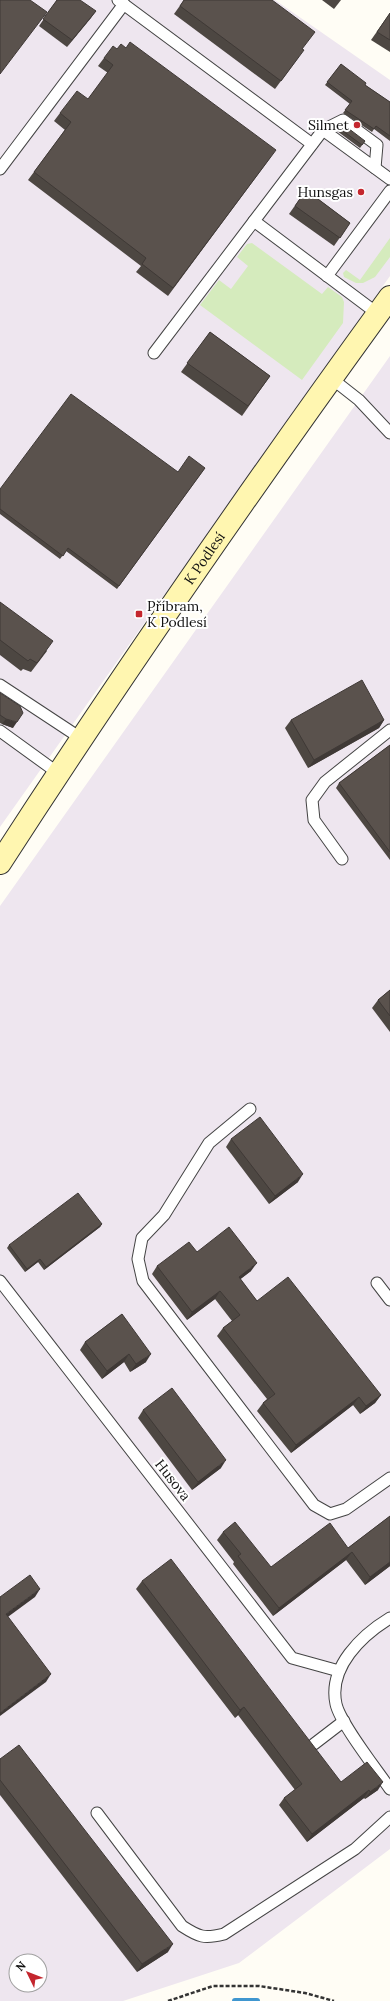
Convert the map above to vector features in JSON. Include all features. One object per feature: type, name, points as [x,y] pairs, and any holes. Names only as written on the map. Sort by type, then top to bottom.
[{"type":"street","name":"K Podlesí","points":[[0,863],[58,773],[235,514],[384,306]]},
{"type":"lane","points":[[0,169],[121,2],[312,144]]},
{"type":"lane","points":[[154,353],[323,130],[343,120],[377,145],[375,168]]},
{"type":"lane","points":[[323,130],[390,179]]},
{"type":"lane","points":[[327,276],[390,192]]},
{"type":"lane","points":[[254,221],[327,276],[384,306]]},
{"type":"lane","points":[[331,378],[359,400],[390,433]]},
{"type":"lane","points":[[0,685],[82,739]]},
{"type":"lane","points":[[342,859],[314,820],[312,800],[326,782],[390,730]]},
{"type":"lane","points":[[0,731],[58,773]]},
{"type":"lane","points":[[250,1109],[209,1143],[164,1215],[142,1238],[138,1260],[143,1281],[314,1505],[330,1514],[346,1509],[390,1478]]},
{"type":"lane","name":"Husova","points":[[0,1281],[292,1658],[339,1671]]},
{"type":"lane","points":[[377,1283],[390,1300]]},
{"type":"lane","points":[[390,1618],[374,1628],[359,1644],[339,1671],[335,1687],[336,1704],[344,1721],[390,1789]]},
{"type":"lane","points":[[314,1744],[344,1721]]},
{"type":"lane","points":[[97,1813],[182,1926],[196,1935],[208,1938],[224,1934],[355,1849],[390,1817]]},
{"type":"path","points":[[168,2001],[213,1986],[258,1986],[305,1993],[334,2001]]},
{"type":"shaded area","points":[[0,0],[275,0],[390,80],[390,276],[0,827]]},
{"type":"shaded area","points":[[390,356],[390,1849],[239,1963],[123,2001],[0,2001],[0,906]]},
{"type":"green space","points":[[390,238],[390,257],[375,277],[363,283],[356,283],[344,277],[343,273],[346,270],[360,280]]},
{"type":"green space","points":[[252,243],[322,294],[328,287],[342,297],[344,302],[343,323],[302,380],[200,305],[219,280],[231,289],[248,266],[237,257],[247,244]]},
{"type":"building","points":[[0,0],[30,0],[47,12],[0,74]]},
{"type":"building","points":[[57,0],[80,0],[96,11],[72,40],[43,19]]},
{"type":"building","points":[[184,0],[272,0],[315,32],[302,49],[304,50],[281,81],[180,6]]},
{"type":"building","points":[[390,13],[390,40],[377,32]]},
{"type":"building","points":[[130,42],[276,150],[173,288],[142,264],[146,258],[34,172],[71,122],[60,113],[77,91],[88,99],[113,65],[104,58],[113,46],[117,49],[121,44],[126,48]]},
{"type":"building","points":[[341,64],[366,83],[365,85],[390,102],[390,136],[376,126],[374,129],[345,110],[352,101],[327,82]]},
{"type":"building","points":[[344,125],[365,141],[362,145],[339,128]]},
{"type":"building","points":[[306,190],[350,223],[340,238],[295,206]]},
{"type":"building","points":[[210,332],[270,376],[248,406],[187,363]]},
{"type":"building","points":[[71,394],[178,472],[189,456],[205,468],[119,586],[68,548],[63,556],[0,509],[0,489]]},
{"type":"building","points":[[0,602],[53,641],[37,663],[30,659],[28,661],[0,640]]},
{"type":"building","points":[[362,680],[384,720],[314,760],[291,720]]},
{"type":"building","points":[[0,693],[20,706],[23,713],[17,722],[6,719],[0,715]]},
{"type":"building","points":[[390,745],[390,852],[339,783]]},
{"type":"building","points":[[390,990],[390,1016],[378,1000]]},
{"type":"building","points":[[260,1117],[303,1174],[275,1196],[231,1139]]},
{"type":"building","points":[[78,1193],[102,1224],[46,1267],[40,1259],[27,1269],[9,1245]]},
{"type":"building","points":[[229,1227],[257,1263],[239,1277],[257,1301],[288,1277],[381,1395],[366,1406],[359,1397],[296,1445],[263,1403],[275,1394],[223,1328],[240,1315],[220,1291],[192,1312],[157,1266],[189,1242],[197,1252]]},
{"type":"building","points":[[122,1314],[151,1354],[136,1364],[129,1354],[107,1371],[85,1342]]},
{"type":"building","points":[[172,1388],[226,1460],[198,1482],[143,1410]]},
{"type":"building","points":[[390,1516],[390,1562],[370,1577],[352,1552],[279,1608],[238,1556],[241,1554],[223,1532],[235,1522],[271,1567],[330,1523],[348,1548]]},
{"type":"building","points":[[171,1559],[341,1782],[367,1762],[383,1782],[370,1792],[369,1790],[312,1834],[284,1798],[302,1784],[244,1707],[240,1710],[142,1581]]},
{"type":"building","points":[[30,1575],[40,1589],[6,1614],[51,1674],[0,1713],[0,1597]]},
{"type":"building","points":[[19,1745],[173,1944],[142,1964],[0,1780],[0,1759]]},
{"type":"waterway","points":[[235,2001],[257,2001]]},
{"type":"place","name":"Silmet","points":[[357,125]]},
{"type":"place","name":"Hunsgas","points":[[361,192]]},
{"type":"place","name":"Příbram, K Podlesí","points":[[139,614]]}]
